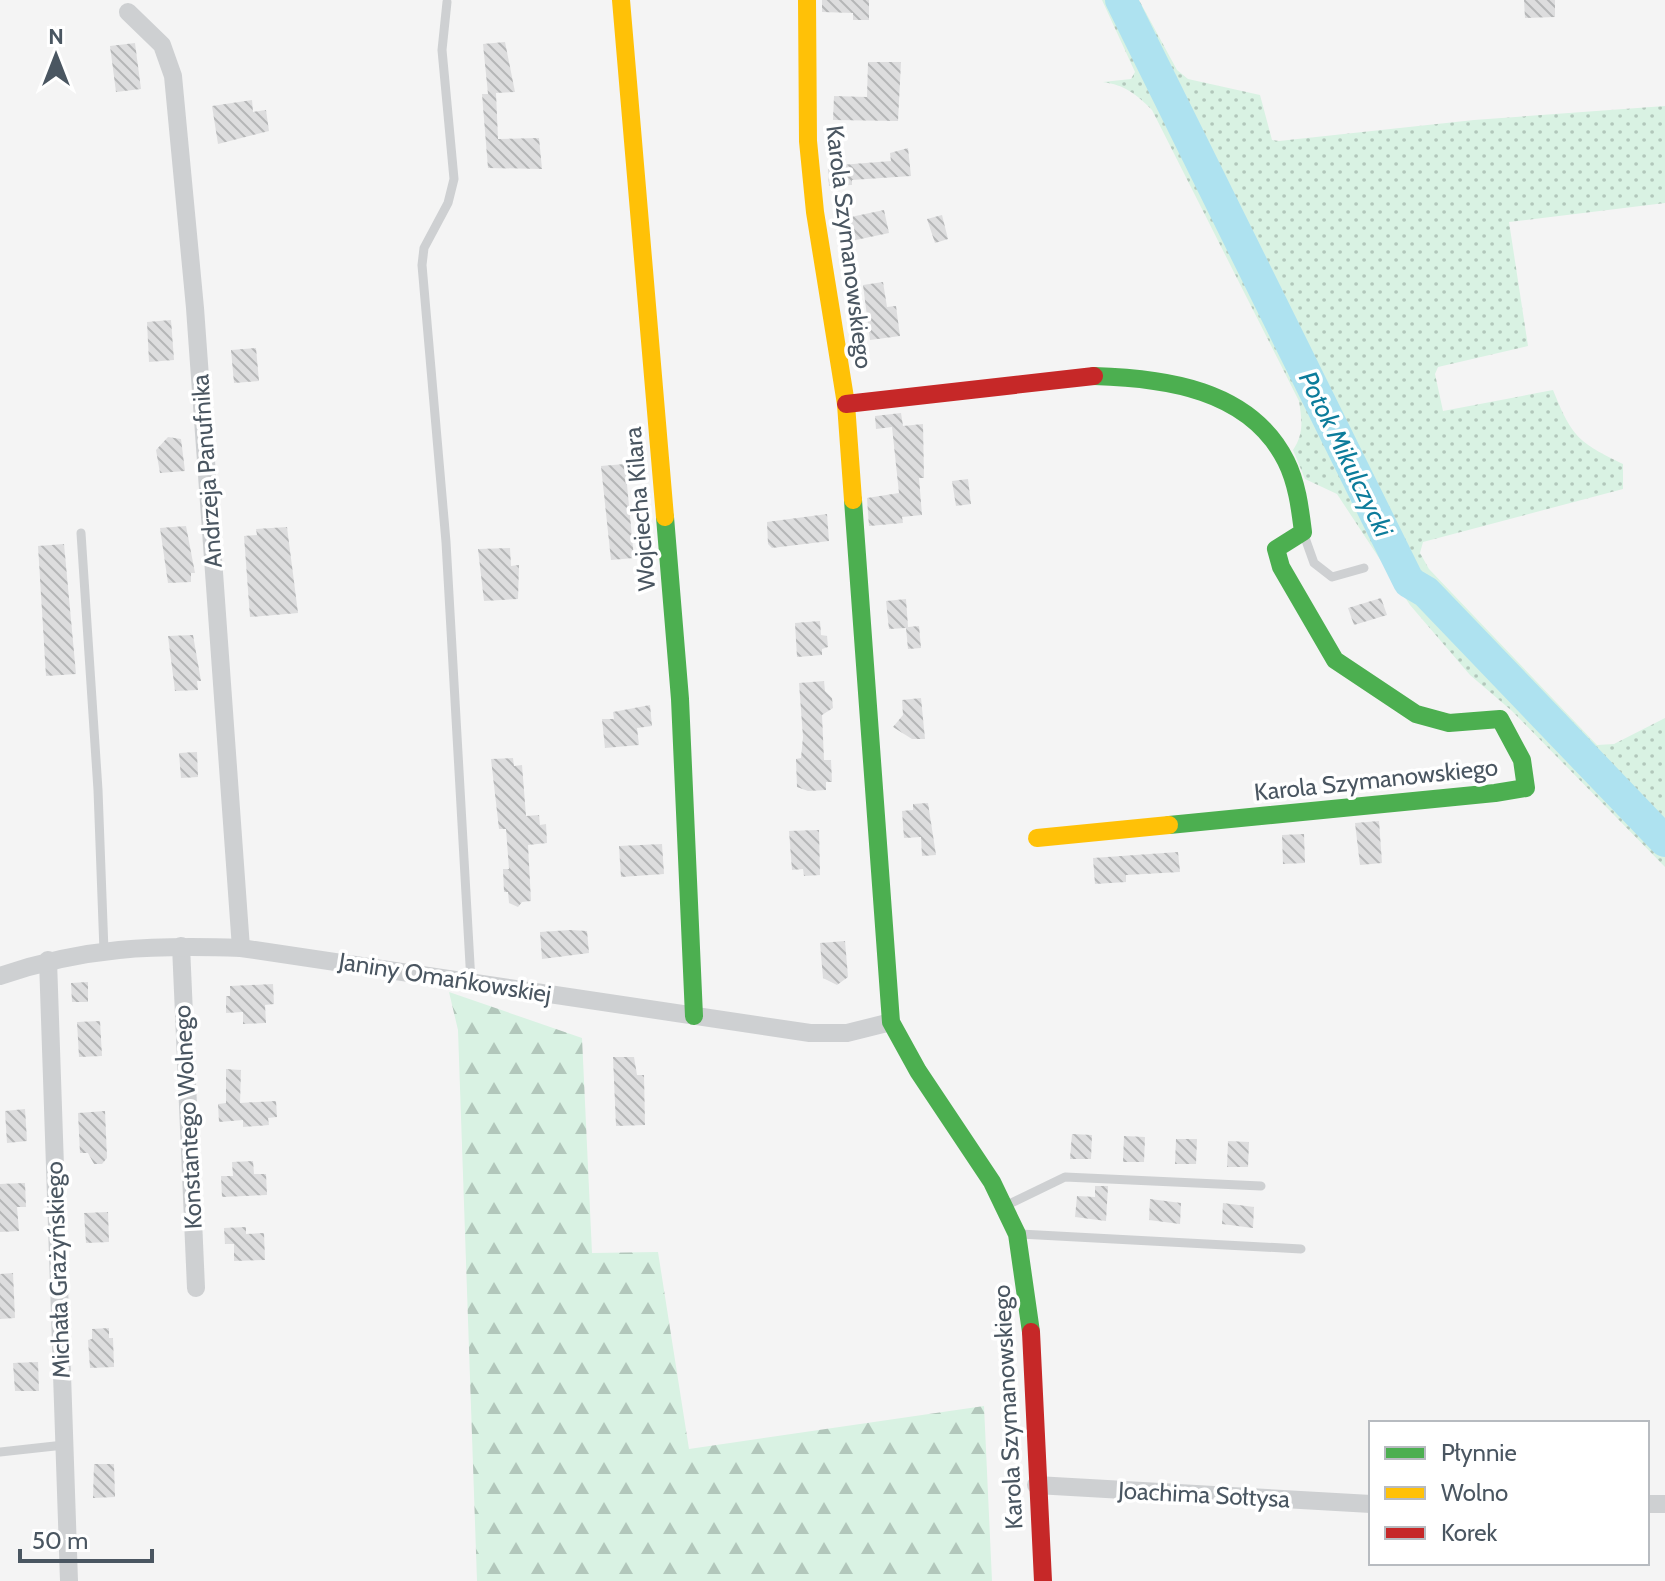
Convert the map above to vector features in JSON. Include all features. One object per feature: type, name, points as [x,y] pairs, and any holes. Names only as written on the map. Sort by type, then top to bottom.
[{"type":"street","name":"Wojciecha Kilara","points":[[621,0],[680,699],[694,1016]]},
{"type":"street","name":"Karola Szymanowskiego","points":[[807,0],[808,141],[815,212],[846,404],[885,977],[891,1022],[918,1071],[1005,1206],[1017,1234],[1031,1328],[1036,1485],[1043,1581]]},
{"type":"street","name":"Andrzeja Panufnika","points":[[128,12],[162,45],[173,76],[195,308],[241,948]]},
{"type":"street","name":"Karola Szymanowskiego","points":[[846,404],[1079,375],[1155,378],[1228,405],[1260,426],[1281,451],[1290,471],[1303,532],[1276,549],[1281,567],[1335,660],[1416,714],[1449,723],[1500,719],[1514,740],[1527,773],[1526,788],[1037,838]]},
{"type":"street","name":"Janiny Omańkowskiej","points":[[0,976],[48,960],[149,945],[241,948],[810,1033],[847,1033],[891,1022]]},
{"type":"street","name":"Konstantego Wolnego","points":[[181,946],[196,1288]]},
{"type":"street","name":"Michała Grażyńskiego","points":[[48,960],[69,1581]]},
{"type":"street","name":"Joachima Sołtysa","points":[[1036,1485],[1369,1504]]},
{"type":"lane","points":[[447,2],[442,50],[454,179],[448,203],[424,248],[422,265],[446,542],[471,982]]},
{"type":"lane","points":[[1303,532],[1314,563],[1332,577],[1364,568]]},
{"type":"lane","points":[[81,533],[98,790],[104,951]]},
{"type":"lane","points":[[1005,1206],[1065,1177],[1261,1186]]},
{"type":"lane","points":[[1017,1234],[1301,1249]]},
{"type":"lane","points":[[0,1452],[64,1445]]},
{"type":"green space","points":[[1102,0],[1139,0],[1177,70],[1188,79],[1260,95],[1272,140],[1474,120],[1665,106],[1665,203],[1509,222],[1528,346],[1438,367],[1435,374],[1443,411],[1553,390],[1578,436],[1623,464],[1623,489],[1423,542],[1420,553],[1429,569],[1597,745],[1614,744],[1665,718],[1665,867],[1512,711],[1470,675],[1410,605],[1337,494],[1305,479],[1293,450],[1301,427],[1299,401],[1152,110],[1130,91],[1103,82],[1131,79],[1135,72]]},
{"type":"green space","points":[[449,992],[582,1038],[592,1253],[658,1252],[689,1449],[984,1406],[992,1581],[477,1581],[458,1030]]},
{"type":"building","points":[[822,0],[869,0],[869,20],[853,20],[853,13],[822,12]]},
{"type":"building","points":[[1524,0],[1555,0],[1555,17],[1525,18]]},
{"type":"building","points":[[505,42],[515,92],[496,93],[498,139],[539,138],[542,169],[488,168],[482,94],[488,94],[483,44]]},
{"type":"building","points":[[135,43],[141,89],[116,92],[110,46]]},
{"type":"building","points":[[868,62],[901,62],[898,121],[833,120],[834,96],[867,97]]},
{"type":"building","points":[[252,100],[253,112],[266,110],[269,131],[218,144],[212,106]]},
{"type":"building","points":[[908,148],[911,176],[852,180],[852,185],[829,186],[828,166],[891,161],[890,153]]},
{"type":"building","points":[[884,210],[889,233],[851,241],[846,218]]},
{"type":"building","points":[[942,215],[948,239],[935,243],[927,219]]},
{"type":"building","points":[[883,282],[887,307],[896,306],[900,336],[870,340],[863,285]]},
{"type":"building","points":[[171,320],[174,360],[149,362],[147,322]]},
{"type":"building","points":[[256,348],[259,381],[234,383],[231,350]]},
{"type":"building","points":[[901,413],[903,426],[923,424],[924,478],[919,478],[922,515],[902,517],[903,523],[869,526],[867,498],[899,493],[892,427],[876,429],[875,416]]},
{"type":"building","points":[[168,437],[181,439],[185,471],[160,473],[156,450]]},
{"type":"building","points":[[625,464],[634,558],[611,560],[601,466]]},
{"type":"building","points":[[968,479],[971,504],[956,506],[952,481]]},
{"type":"building","points":[[827,514],[829,541],[772,548],[768,544],[767,522]]},
{"type":"building","points":[[186,526],[195,573],[191,573],[191,582],[168,583],[160,528]]},
{"type":"building","points":[[287,527],[298,613],[250,617],[244,536],[257,535],[256,529]]},
{"type":"building","points":[[64,544],[76,674],[46,676],[38,546]]},
{"type":"building","points":[[510,548],[511,566],[519,565],[518,599],[484,601],[478,549]]},
{"type":"building","points":[[1381,598],[1387,615],[1354,625],[1348,608]]},
{"type":"building","points":[[906,599],[908,627],[919,626],[921,648],[908,649],[906,628],[889,629],[886,601]]},
{"type":"building","points":[[820,621],[821,635],[827,636],[828,647],[822,649],[822,655],[797,657],[795,623]]},
{"type":"building","points":[[193,635],[201,681],[197,681],[198,690],[175,691],[168,636]]},
{"type":"building","points":[[824,681],[833,708],[822,715],[824,760],[831,760],[832,782],[826,782],[826,790],[808,791],[797,787],[796,759],[801,758],[803,737],[799,683]]},
{"type":"building","points":[[921,698],[925,739],[912,739],[893,727],[903,715],[902,700]]},
{"type":"building","points":[[650,705],[652,726],[637,728],[639,745],[605,748],[602,719],[614,719],[613,712]]},
{"type":"building","points":[[197,752],[198,777],[181,778],[179,753]]},
{"type":"building","points":[[513,758],[514,766],[522,765],[526,816],[539,815],[540,825],[546,824],[547,843],[528,845],[531,901],[522,902],[518,907],[509,903],[508,892],[504,892],[503,869],[509,869],[506,829],[499,829],[491,759]]},
{"type":"building","points":[[928,803],[936,855],[922,856],[921,837],[904,838],[902,811],[913,810],[913,804]]},
{"type":"building","points":[[1379,821],[1382,863],[1360,865],[1355,823]]},
{"type":"building","points":[[819,830],[820,875],[804,876],[803,869],[792,870],[789,831]]},
{"type":"building","points":[[1304,834],[1305,863],[1283,864],[1282,835]]},
{"type":"building","points":[[662,844],[664,874],[621,877],[619,846]]},
{"type":"building","points":[[1178,852],[1180,872],[1126,875],[1126,882],[1095,884],[1093,858]]},
{"type":"building","points":[[587,931],[589,953],[542,959],[540,932]]},
{"type":"building","points":[[845,941],[848,977],[837,985],[823,978],[820,943]]},
{"type":"building","points":[[88,982],[88,1002],[72,1002],[71,983]]},
{"type":"building","points":[[273,984],[274,1004],[265,1005],[266,1023],[243,1024],[243,1012],[226,1013],[226,996],[230,996],[230,986]]},
{"type":"building","points":[[100,1021],[102,1056],[79,1057],[77,1022]]},
{"type":"building","points":[[613,1057],[634,1057],[637,1075],[644,1075],[645,1125],[616,1126]]},
{"type":"building","points":[[226,1069],[241,1070],[240,1103],[276,1101],[277,1117],[268,1118],[269,1125],[243,1127],[243,1120],[219,1122],[218,1104],[226,1103]]},
{"type":"building","points":[[25,1109],[27,1141],[7,1143],[5,1111]]},
{"type":"building","points":[[105,1111],[107,1158],[102,1164],[94,1164],[88,1153],[80,1153],[78,1113]]},
{"type":"building","points":[[1072,1134],[1092,1135],[1091,1159],[1070,1159]]},
{"type":"building","points":[[1124,1136],[1145,1137],[1144,1162],[1123,1162]]},
{"type":"building","points":[[1176,1139],[1197,1139],[1196,1164],[1175,1164]]},
{"type":"building","points":[[1228,1141],[1249,1142],[1248,1167],[1227,1167]]},
{"type":"building","points":[[253,1161],[254,1174],[266,1174],[267,1195],[222,1197],[221,1176],[233,1176],[232,1162]]},
{"type":"building","points":[[25,1183],[26,1207],[17,1207],[19,1231],[0,1232],[0,1184]]},
{"type":"building","points":[[1095,1186],[1108,1186],[1106,1221],[1075,1217],[1077,1196],[1095,1197]]},
{"type":"building","points":[[1150,1199],[1181,1203],[1180,1224],[1149,1220]]},
{"type":"building","points":[[1223,1203],[1254,1207],[1253,1228],[1222,1224]]},
{"type":"building","points":[[108,1212],[109,1242],[86,1243],[84,1213]]},
{"type":"building","points":[[246,1227],[246,1234],[264,1233],[265,1260],[234,1261],[234,1244],[225,1244],[224,1228]]},
{"type":"building","points":[[13,1273],[15,1318],[0,1319],[0,1274]]},
{"type":"building","points":[[109,1328],[109,1338],[113,1338],[114,1367],[90,1368],[88,1340],[92,1339],[92,1329]]},
{"type":"building","points":[[38,1362],[39,1391],[15,1391],[13,1363]]},
{"type":"building","points":[[94,1464],[114,1464],[115,1497],[93,1498]]},
{"type":"waterway","name":"Potok Mikulczycki","points":[[1121,0],[1409,582],[1426,592],[1665,841]]},
{"type":"traffic: fast","points":[[1094,376],[1148,380],[1203,392],[1251,418],[1270,437],[1286,461],[1298,496],[1303,532],[1276,549],[1281,567],[1335,660],[1416,714],[1449,723],[1500,719],[1522,760],[1526,788],[1169,825]]},
{"type":"traffic: fast","points":[[853,500],[891,1022],[918,1071],[992,1182],[1017,1234],[1031,1332]]},
{"type":"traffic: fast","points":[[665,517],[680,699],[694,1016]]},
{"type":"traffic: slow","points":[[621,0],[665,517]]},
{"type":"traffic: slow","points":[[807,0],[808,141],[815,212],[846,404],[853,500]]},
{"type":"traffic: slow","points":[[1037,838],[1169,825]]},
{"type":"traffic: jam","points":[[846,404],[1094,376]]},
{"type":"traffic: jam","points":[[1031,1332],[1043,1581]]}]
